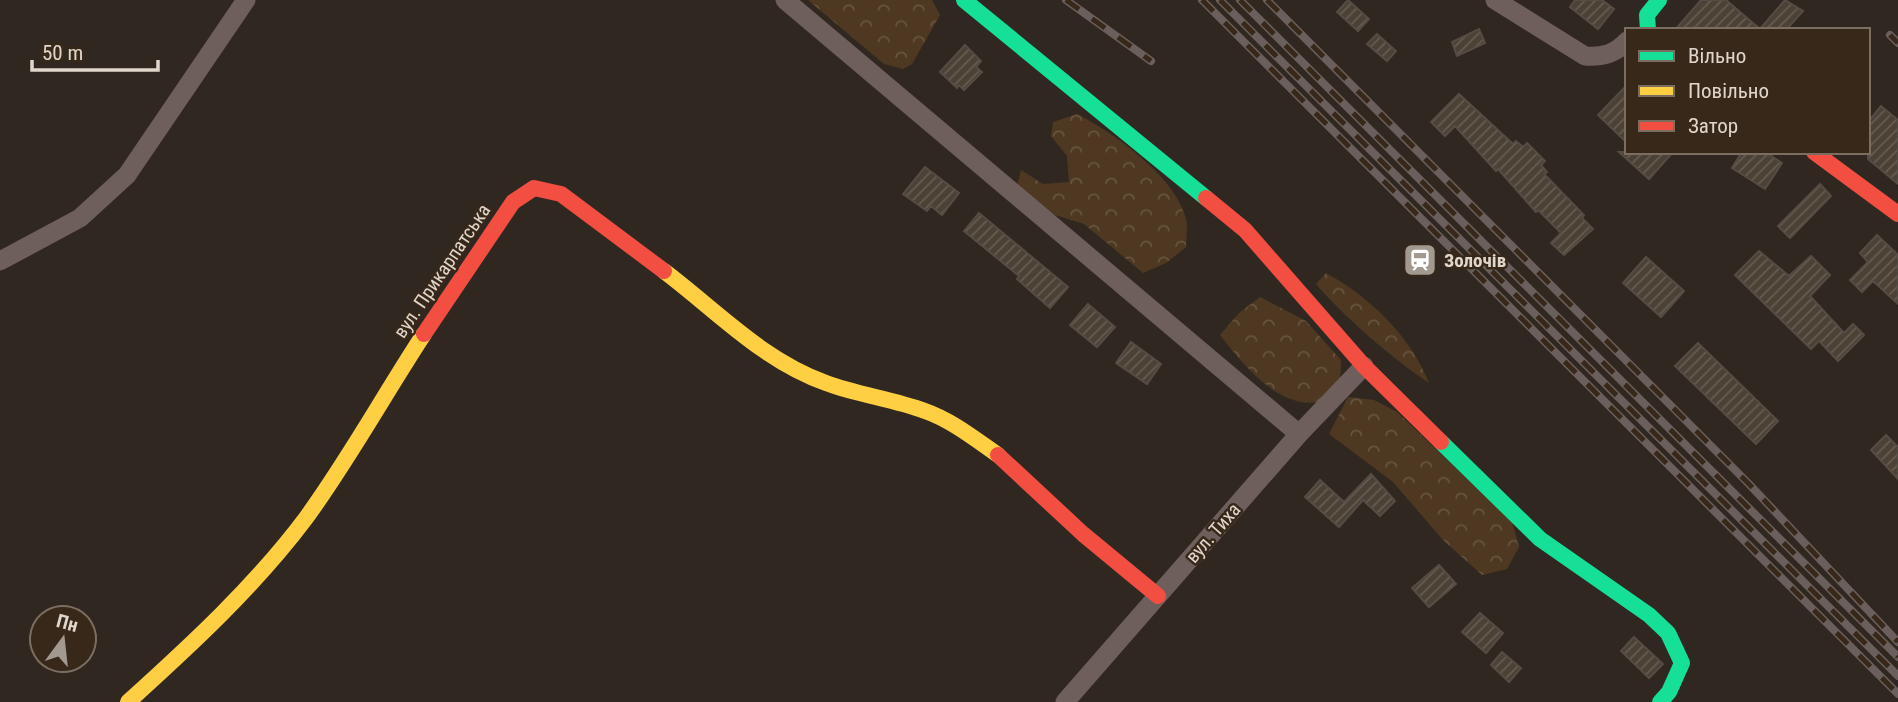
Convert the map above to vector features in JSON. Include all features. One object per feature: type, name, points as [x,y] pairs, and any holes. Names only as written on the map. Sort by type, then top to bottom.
[{"type":"street","points":[[0,261],[80,218],[127,175],[246,0]]},
{"type":"street","points":[[786,0],[1299,434]]},
{"type":"street","points":[[964,0],[1014,37],[1245,230],[1364,366],[1540,539],[1649,615],[1668,633],[1682,663],[1669,692],[1660,702]]},
{"type":"street","points":[[1495,0],[1586,55],[1600,57],[1613,53],[1625,43]]},
{"type":"street","points":[[1817,154],[1898,214]]},
{"type":"street","name":"вул. Прикарпатська","points":[[128,702],[208,630],[303,520],[361,439],[419,342],[513,202],[534,188],[561,194],[682,285],[724,323],[778,360],[826,383],[926,411],[964,431],[1006,461],[1083,534],[1158,596]]},
{"type":"street","name":"вул. Тиха","points":[[1065,702],[1299,434],[1364,366]]},
{"type":"green space","points":[[808,0],[932,0],[940,15],[912,64],[903,69],[884,64]]},
{"type":"green space","points":[[1077,114],[1142,158],[1157,172],[1180,203],[1187,222],[1186,247],[1166,263],[1143,273],[1084,224],[1036,209],[1015,195],[1021,170],[1043,184],[1069,182],[1067,156],[1051,136],[1053,122]]},
{"type":"green space","points":[[1326,273],[1358,294],[1387,320],[1412,350],[1429,383],[1370,337],[1327,297],[1316,284]]},
{"type":"green space","points":[[1260,297],[1306,321],[1341,360],[1340,386],[1324,399],[1318,402],[1303,402],[1275,391],[1250,370],[1220,335],[1239,313]]},
{"type":"green space","points":[[1348,397],[1374,400],[1397,412],[1512,522],[1519,547],[1507,569],[1482,575],[1443,540],[1393,482],[1329,434]]},
{"type":"building","points":[[1348,0],[1369,19],[1358,31],[1337,12]]},
{"type":"building","points":[[1575,0],[1602,0],[1614,9],[1598,29],[1570,7]]},
{"type":"building","points":[[1701,0],[1726,0],[1759,28],[1677,28]]},
{"type":"building","points":[[1785,0],[1803,11],[1788,28],[1761,28]]},
{"type":"building","points":[[1479,29],[1485,43],[1457,56],[1452,42]]},
{"type":"building","points":[[1377,34],[1396,51],[1387,61],[1367,44]]},
{"type":"building","points":[[965,45],[981,61],[976,67],[982,72],[964,90],[959,85],[957,88],[940,72]]},
{"type":"building","points":[[1625,87],[1625,141],[1598,115]]},
{"type":"building","name":"Золочів","points":[[1459,94],[1513,144],[1516,141],[1523,147],[1527,143],[1545,161],[1541,165],[1547,172],[1544,174],[1584,215],[1582,218],[1593,229],[1564,255],[1551,243],[1561,233],[1538,210],[1536,212],[1455,126],[1445,136],[1431,122]]},
{"type":"building","points":[[1881,106],[1898,120],[1898,184],[1868,159],[1870,120]]},
{"type":"building","points":[[1619,152],[1671,154],[1649,179]]},
{"type":"building","points":[[1741,154],[1768,154],[1782,163],[1765,189],[1732,168]]},
{"type":"building","points":[[925,167],[959,193],[942,215],[931,206],[927,211],[903,194]]},
{"type":"building","points":[[1820,184],[1831,196],[1790,238],[1778,226]]},
{"type":"building","points":[[979,213],[1068,287],[1050,308],[1017,279],[1019,276],[964,231]]},
{"type":"building","points":[[1877,235],[1898,255],[1898,304],[1873,281],[1862,292],[1850,280],[1868,262],[1860,253]]},
{"type":"building","points":[[1759,251],[1789,276],[1811,256],[1830,275],[1810,296],[1844,333],[1853,324],[1864,335],[1838,361],[1819,341],[1811,349],[1735,275]]},
{"type":"building","points":[[1646,257],[1684,291],[1661,317],[1623,283]]},
{"type":"building","points":[[1088,304],[1115,327],[1097,347],[1070,325]]},
{"type":"building","points":[[1131,342],[1161,364],[1147,384],[1116,363]]},
{"type":"building","points":[[1698,343],[1778,421],[1756,444],[1675,366]]},
{"type":"building","points":[[1886,435],[1898,447],[1898,479],[1871,450]]},
{"type":"building","points":[[1371,474],[1395,501],[1380,516],[1363,500],[1339,527],[1305,497],[1320,480],[1344,502]]},
{"type":"building","points":[[1439,565],[1456,584],[1429,607],[1412,588]]},
{"type":"building","points":[[1480,613],[1503,633],[1486,653],[1462,632]]},
{"type":"building","points":[[1634,637],[1663,664],[1649,678],[1621,651]]},
{"type":"building","points":[[1502,652],[1521,668],[1509,682],[1491,665]]},
{"type":"railway","points":[[1066,0],[1151,61]]},
{"type":"railway","points":[[1202,0],[1898,694]]},
{"type":"railway","points":[[1220,0],[1898,676]]},
{"type":"railway","points":[[1240,0],[1898,657]]},
{"type":"railway","points":[[1267,0],[1748,483],[1898,642]]},
{"type":"railway","points":[[1890,35],[1898,43]]},
{"type":"traffic: fast","points":[[964,0],[1206,198]]},
{"type":"traffic: fast","points":[[1648,28],[1647,15],[1659,0]]},
{"type":"traffic: fast","points":[[1441,442],[1540,539],[1649,615],[1668,633],[1682,663],[1669,692],[1660,702]]},
{"type":"traffic: slow","points":[[664,271],[741,333],[781,361],[826,383],[935,415],[963,430],[998,455]]},
{"type":"traffic: slow","points":[[128,702],[222,614],[286,543],[337,473],[424,334]]},
{"type":"traffic: jam","points":[[1817,154],[1898,214]]},
{"type":"traffic: jam","points":[[424,334],[513,202],[534,188],[561,194],[664,271]]},
{"type":"traffic: jam","points":[[1206,198],[1245,230],[1364,366],[1441,442]]},
{"type":"traffic: jam","points":[[998,455],[1083,534],[1158,596]]},
{"type":"place","name":"Золочів","points":[[1420,260]]}]
